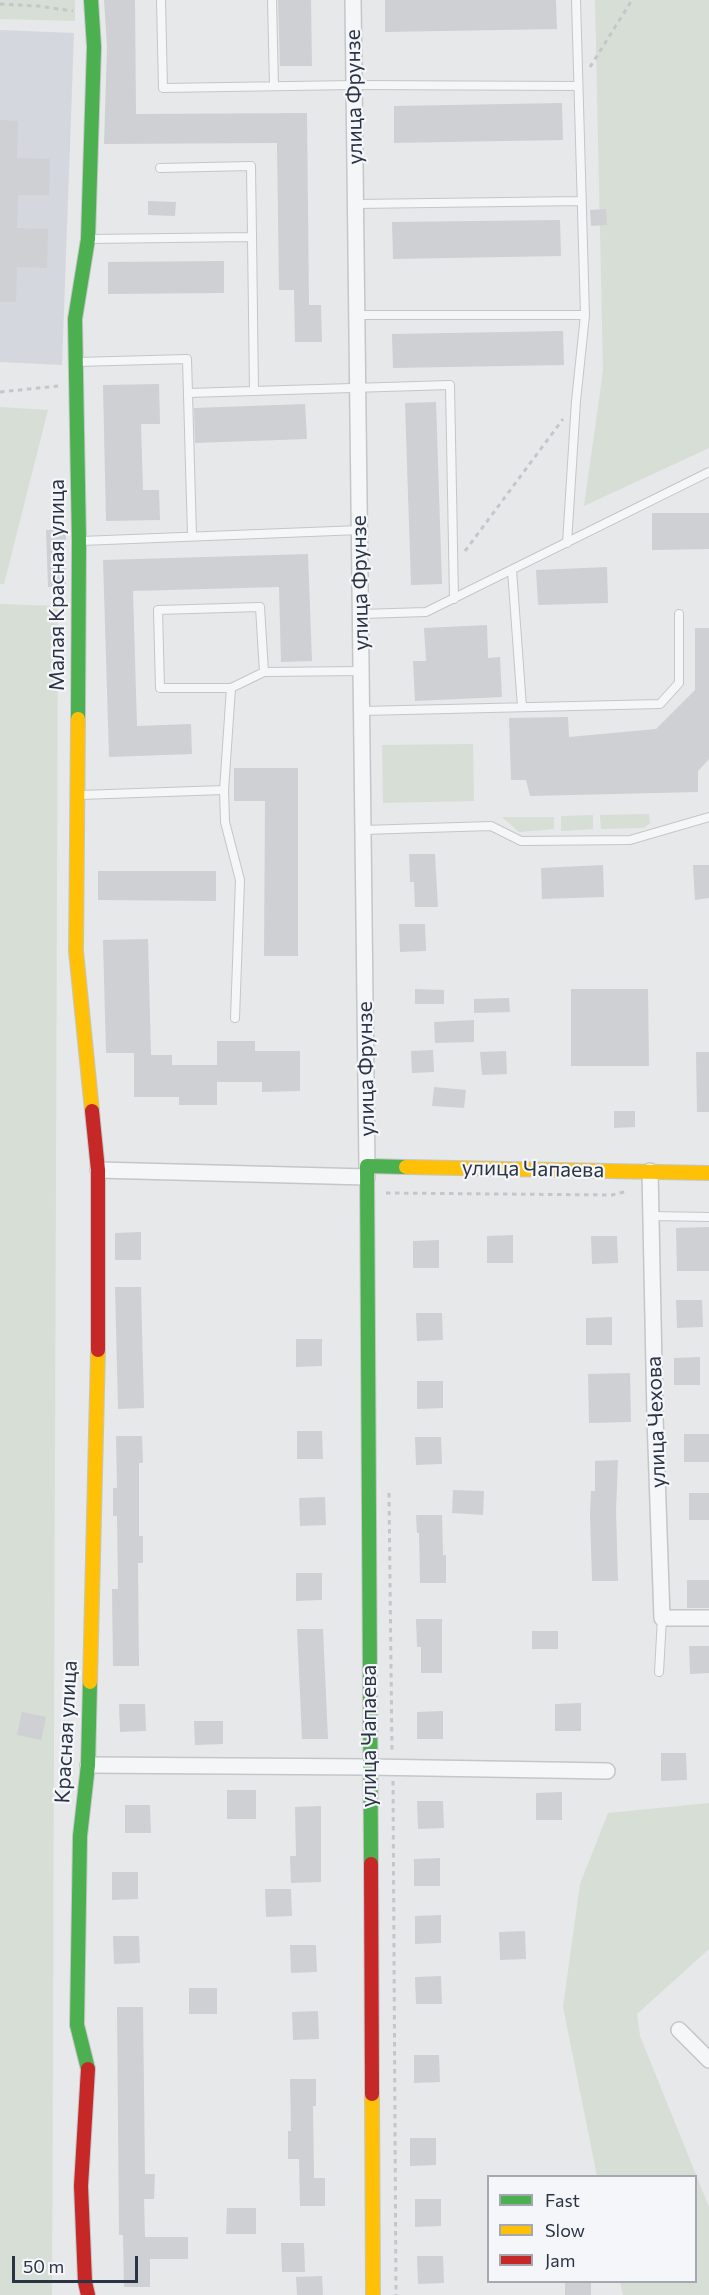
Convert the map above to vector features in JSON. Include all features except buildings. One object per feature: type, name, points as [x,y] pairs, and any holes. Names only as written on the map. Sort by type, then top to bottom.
[{"type":"street","name":"улица Фрунзе","points":[[353,0],[367,1172]]},
{"type":"street","name":"Малая Красная улица","points":[[91,7],[94,47],[88,239],[75,319],[80,541],[76,951],[98,1170]]},
{"type":"street","name":"улица Чапаева","points":[[98,1170],[709,1173]]},
{"type":"street","name":"Красная улица","points":[[88,2295],[85,2282],[81,2186],[88,2069],[77,2025],[80,1836],[88,1765],[99,1298],[98,1170]]},
{"type":"street","name":"улица Чапаева","points":[[367,1172],[373,2295]]},
{"type":"street","name":"улица Чехова","points":[[650,1172],[662,1618]]},
{"type":"street","points":[[662,1618],[709,1618]]},
{"type":"street","points":[[88,1765],[607,1771]]},
{"type":"street","points":[[679,2030],[709,2060]]},
{"type":"lane","points":[[161,0],[163,88],[354,85],[578,86]]},
{"type":"lane","points":[[272,0],[274,86]]},
{"type":"lane","points":[[567,543],[576,401],[585,315],[576,0]]},
{"type":"lane","points":[[160,168],[251,166],[254,391]]},
{"type":"lane","points":[[356,204],[581,201]]},
{"type":"lane","points":[[88,239],[252,237]]},
{"type":"lane","points":[[357,315],[585,315]]},
{"type":"lane","points":[[76,362],[187,359],[192,536]]},
{"type":"lane","points":[[188,393],[450,385],[453,599]]},
{"type":"lane","points":[[361,614],[426,612],[709,472]]},
{"type":"lane","points":[[80,541],[360,530]]},
{"type":"lane","points":[[512,570],[522,707]]},
{"type":"lane","points":[[264,672],[260,607],[158,610],[160,688],[231,688],[264,672],[362,671]]},
{"type":"lane","points":[[362,711],[660,704],[679,683],[679,614]]},
{"type":"lane","points":[[231,688],[224,790],[225,822],[240,880],[235,1018]]},
{"type":"lane","points":[[78,795],[224,790]]},
{"type":"lane","points":[[363,830],[491,826],[521,841],[630,840],[709,817]]},
{"type":"lane","points":[[651,1216],[709,1217]]},
{"type":"lane","name":"улица Чехова","points":[[659,1672],[662,1618]]},
{"type":"path","points":[[578,86],[632,0]]},
{"type":"path","points":[[0,4],[91,7]]},
{"type":"path","points":[[0,392],[76,385]]},
{"type":"path","points":[[453,567],[576,401]]},
{"type":"path","points":[[386,1193],[612,1195],[632,1190],[651,1191]]},
{"type":"path","points":[[389,1492],[396,2295]]},
{"type":"shaded area","points":[[0,0],[75,0],[75,21],[0,19]]},
{"type":"shaded area","points":[[595,0],[709,0],[709,448],[584,506],[603,371]]},
{"type":"shaded area","points":[[0,30],[74,33],[62,365],[0,362]]},
{"type":"shaded area","points":[[0,407],[48,410],[4,584],[0,584]]},
{"type":"shaded area","points":[[0,604],[58,606],[52,2295],[0,2295]]},
{"type":"shaded area","points":[[473,744],[474,801],[383,803],[382,745]]},
{"type":"shaded area","points":[[649,814],[650,823],[644,828],[601,829],[600,815]]},
{"type":"shaded area","points":[[593,815],[593,829],[561,831],[561,816]]},
{"type":"shaded area","points":[[502,817],[554,817],[554,829],[519,832]]},
{"type":"shaded area","points":[[709,1803],[709,1949],[637,2014],[640,2036],[696,2175],[597,2175],[563,2007],[580,1884],[608,1813]]},
{"type":"shaded area","points":[[697,2177],[709,2207],[709,2295],[623,2295],[620,2283],[697,2283]]},
{"type":"traffic: fast","points":[[78,719],[79,541],[75,319],[88,239],[94,47],[91,0]]},
{"type":"traffic: fast","points":[[371,1864],[367,1166],[406,1167]]},
{"type":"traffic: fast","points":[[88,2069],[77,2025],[80,1836],[88,1765],[90,1682]]},
{"type":"traffic: slow","points":[[78,719],[76,951],[92,1111]]},
{"type":"traffic: slow","points":[[406,1167],[709,1173]]},
{"type":"traffic: slow","points":[[90,1682],[98,1350]]},
{"type":"traffic: slow","points":[[372,2094],[373,2295]]},
{"type":"traffic: jam","points":[[92,1111],[98,1170],[98,1350]]},
{"type":"traffic: jam","points":[[371,1864],[372,2094]]},
{"type":"traffic: jam","points":[[88,2069],[81,2186],[85,2282],[88,2295]]}]
